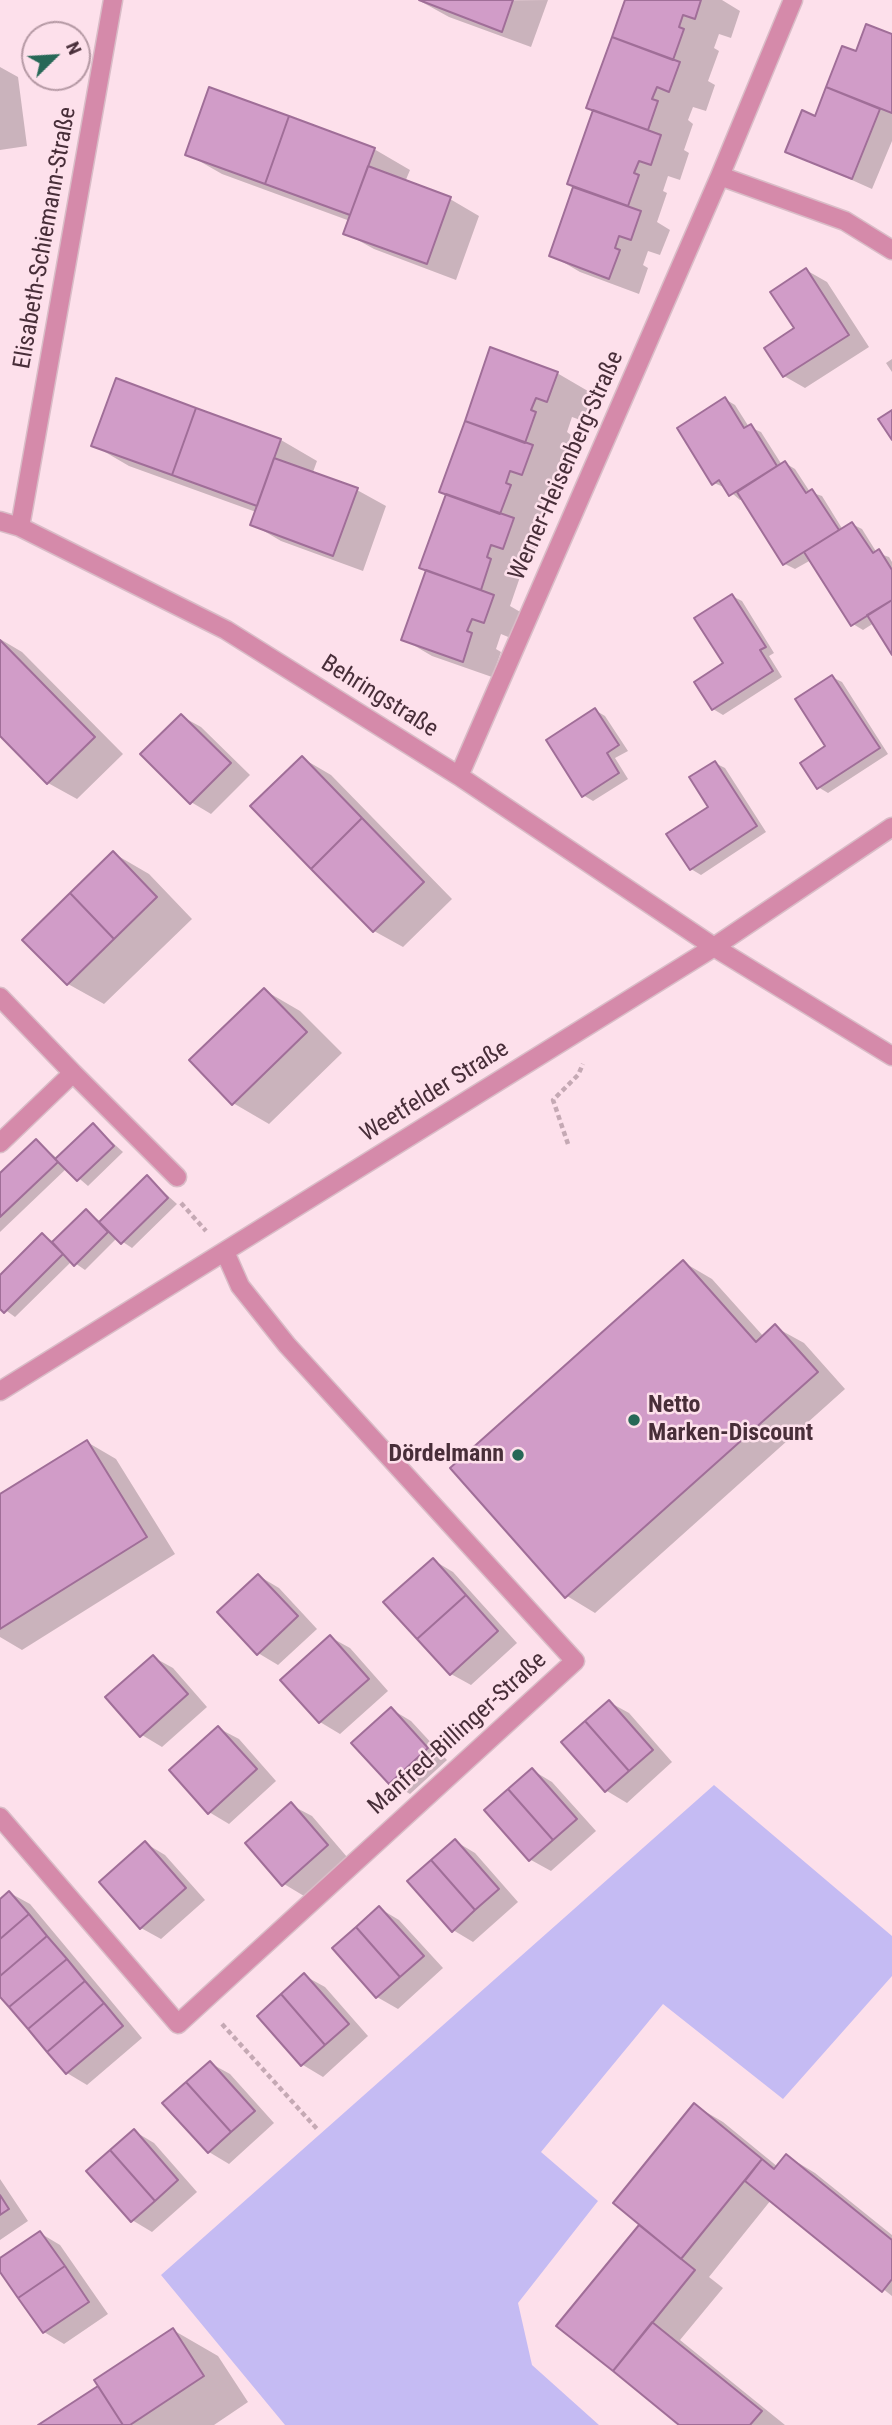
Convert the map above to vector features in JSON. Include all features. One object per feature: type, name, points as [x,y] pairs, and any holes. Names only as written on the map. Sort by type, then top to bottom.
[{"type":"street","name":"Elisabeth-Schiemann-Straße","points":[[20,527],[113,0]]},
{"type":"street","name":"Werner-Heisenberg-Straße","points":[[458,776],[720,176],[793,0]]},
{"type":"street","points":[[720,176],[845,221],[892,250]]},
{"type":"street","name":"Behringstraße","points":[[0,520],[20,527],[226,630],[458,776],[714,947],[892,1056]]},
{"type":"street","name":"Weetfelder Straße","points":[[0,1391],[714,947],[892,827]]},
{"type":"street","points":[[0,997],[177,1177]]},
{"type":"street","points":[[0,1143],[73,1073]]},
{"type":"street","name":"Manfred-Billinger-Straße","points":[[0,1816],[178,2024],[575,1661],[287,1346],[240,1286],[225,1252]]},
{"type":"path","points":[[568,1143],[553,1100],[578,1075],[586,1055],[587,1026]]},
{"type":"path","points":[[177,1177],[177,1198],[225,1252]]},
{"type":"path","points":[[202,2002],[317,2129]]},
{"type":"shaded area","points":[[714,1785],[892,1936],[892,1976],[783,2099],[663,2004],[541,2152],[598,2201],[518,2303],[532,2365],[599,2425],[285,2425],[161,2275]]},
{"type":"building","points":[[419,0],[513,0],[502,32]]},
{"type":"building","points":[[625,0],[701,0],[695,19],[683,15],[679,27],[684,29],[673,60],[612,37]]},
{"type":"building","points":[[866,24],[892,34],[892,113],[826,87],[842,46],[856,51]]},
{"type":"building","points":[[612,37],[680,62],[669,92],[657,87],[652,99],[658,101],[648,130],[586,108]]},
{"type":"building","points":[[209,87],[289,116],[265,184],[185,155]]},
{"type":"building","points":[[826,87],[880,109],[852,179],[785,152],[802,110],[815,116]]},
{"type":"building","points":[[593,110],[661,135],[651,165],[639,161],[634,173],[639,175],[628,206],[567,184]]},
{"type":"building","points":[[289,116],[375,148],[350,215],[265,184]]},
{"type":"building","points":[[368,166],[451,197],[427,264],[343,234]]},
{"type":"building","points":[[573,187],[641,211],[631,240],[619,236],[615,248],[620,250],[609,279],[549,256]]},
{"type":"building","points":[[806,268],[849,335],[783,377],[764,348],[794,328],[770,292]]},
{"type":"building","points":[[490,347],[558,372],[547,402],[536,398],[531,410],[536,412],[525,443],[465,421]]},
{"type":"building","points":[[116,378],[196,408],[172,475],[91,446]]},
{"type":"building","points":[[725,397],[744,428],[751,424],[777,466],[729,496],[719,480],[712,485],[677,428]]},
{"type":"building","points":[[196,408],[281,439],[257,506],[172,475]]},
{"type":"building","points":[[892,410],[892,440],[878,419]]},
{"type":"building","points":[[465,421],[533,445],[522,475],[510,471],[506,483],[511,485],[500,514],[439,492]]},
{"type":"building","points":[[274,458],[358,488],[333,556],[250,525]]},
{"type":"building","points":[[785,461],[806,493],[812,489],[839,530],[783,565],[737,492]]},
{"type":"building","points":[[446,494],[514,518],[503,549],[491,545],[487,557],[491,559],[481,590],[419,568]]},
{"type":"building","points":[[852,522],[873,553],[879,549],[892,570],[892,600],[851,626],[804,552]]},
{"type":"building","points":[[426,570],[494,595],[484,623],[472,619],[467,631],[472,633],[463,662],[401,640]]},
{"type":"building","points":[[732,594],[766,647],[760,650],[773,671],[712,710],[694,682],[723,663],[694,618]]},
{"type":"building","points":[[892,600],[892,655],[867,615]]},
{"type":"building","points":[[0,640],[95,737],[47,784],[0,736]]},
{"type":"building","points":[[832,675],[880,748],[817,789],[800,763],[825,746],[795,699]]},
{"type":"building","points":[[595,708],[619,745],[607,753],[619,773],[582,797],[546,740]]},
{"type":"building","points":[[181,714],[231,763],[190,804],[140,754]]},
{"type":"building","points":[[302,756],[362,818],[311,869],[250,806]]},
{"type":"building","points":[[715,761],[757,826],[690,870],[666,834],[708,807],[689,777]]},
{"type":"building","points":[[362,818],[424,882],[373,932],[311,869]]},
{"type":"building","points":[[113,851],[157,897],[114,939],[70,893]]},
{"type":"building","points":[[70,893],[114,939],[67,985],[22,940]]},
{"type":"building","points":[[264,988],[307,1032],[232,1105],[189,1060]]},
{"type":"building","points":[[93,1123],[114,1146],[77,1181],[55,1159]]},
{"type":"building","points":[[36,1139],[58,1162],[0,1217],[0,1173]]},
{"type":"building","points":[[147,1175],[168,1198],[121,1244],[99,1222]]},
{"type":"building","points":[[86,1209],[108,1232],[74,1266],[52,1242]]},
{"type":"building","points":[[42,1233],[63,1254],[4,1313],[0,1309],[0,1275]]},
{"type":"building","name":"Netto Marken-Discount","points":[[683,1260],[756,1342],[775,1324],[818,1372],[565,1598],[450,1468]]},
{"type":"building","points":[[87,1440],[147,1537],[0,1629],[0,1494]]},
{"type":"building","points":[[433,1558],[466,1595],[417,1639],[383,1602]]},
{"type":"building","points":[[258,1574],[298,1616],[257,1655],[217,1612]]},
{"type":"building","points":[[466,1595],[498,1631],[450,1675],[417,1639]]},
{"type":"building","points":[[330,1635],[369,1679],[319,1723],[280,1680]]},
{"type":"building","points":[[153,1655],[188,1694],[140,1737],[105,1697]]},
{"type":"building","points":[[609,1700],[653,1750],[629,1771],[585,1721]]},
{"type":"building","points":[[391,1707],[428,1748],[389,1784],[351,1743]]},
{"type":"building","points":[[585,1721],[629,1771],[605,1792],[561,1742]]},
{"type":"building","points":[[218,1726],[257,1769],[208,1814],[169,1770]]},
{"type":"building","points":[[532,1768],[577,1819],[553,1840],[508,1789]]},
{"type":"building","points":[[508,1789],[553,1840],[529,1861],[484,1810]]},
{"type":"building","points":[[291,1802],[328,1845],[282,1886],[245,1843]]},
{"type":"building","points":[[455,1839],[499,1889],[475,1910],[431,1860]]},
{"type":"building","points":[[145,1841],[186,1888],[140,1929],[99,1882]]},
{"type":"building","points":[[431,1860],[475,1910],[452,1932],[407,1881]]},
{"type":"building","points":[[9,1891],[29,1914],[0,1939],[0,1899]]},
{"type":"building","points":[[379,1906],[424,1956],[400,1977],[356,1927]]},
{"type":"building","points":[[29,1914],[47,1936],[0,1976],[0,1939]]},
{"type":"building","points":[[356,1927],[400,1977],[376,1998],[332,1948]]},
{"type":"building","points":[[47,1936],[67,1959],[9,2007],[0,1997],[0,1976]]},
{"type":"building","points":[[67,1959],[85,1981],[28,2029],[9,2007]]},
{"type":"building","points":[[304,1973],[349,2024],[325,2045],[281,1994]]},
{"type":"building","points":[[85,1981],[104,2003],[47,2052],[28,2029]]},
{"type":"building","points":[[281,1994],[325,2045],[301,2066],[257,2016]]},
{"type":"building","points":[[104,2003],[123,2026],[66,2074],[47,2052]]},
{"type":"building","points":[[210,2061],[255,2111],[231,2132],[186,2082]]},
{"type":"building","points":[[186,2082],[231,2132],[208,2153],[162,2103]]},
{"type":"building","points":[[694,2103],[762,2159],[681,2259],[613,2203]]},
{"type":"building","points":[[134,2129],[178,2180],[155,2201],[110,2150]]},
{"type":"building","points":[[110,2150],[155,2201],[131,2222],[86,2171]]},
{"type":"building","points":[[786,2154],[892,2240],[892,2279],[882,2292],[745,2181],[762,2159],[774,2169]]},
{"type":"building","points":[[0,2195],[9,2209],[0,2215]]},
{"type":"building","points":[[639,2225],[695,2270],[613,2371],[556,2326]]},
{"type":"building","points":[[40,2231],[65,2266],[18,2298],[0,2272],[0,2258]]},
{"type":"building","points":[[65,2266],[89,2302],[43,2333],[18,2298]]},
{"type":"building","points":[[652,2322],[762,2411],[750,2425],[679,2425],[613,2371]]},
{"type":"building","points":[[173,2328],[204,2376],[130,2425],[123,2425],[94,2380]]},
{"type":"building","points":[[98,2386],[123,2425],[38,2425]]},
{"type":"place","name":"Netto Marken-Discount","points":[[634,1420]]},
{"type":"place","name":"Dördelmann","points":[[518,1455]]}]
